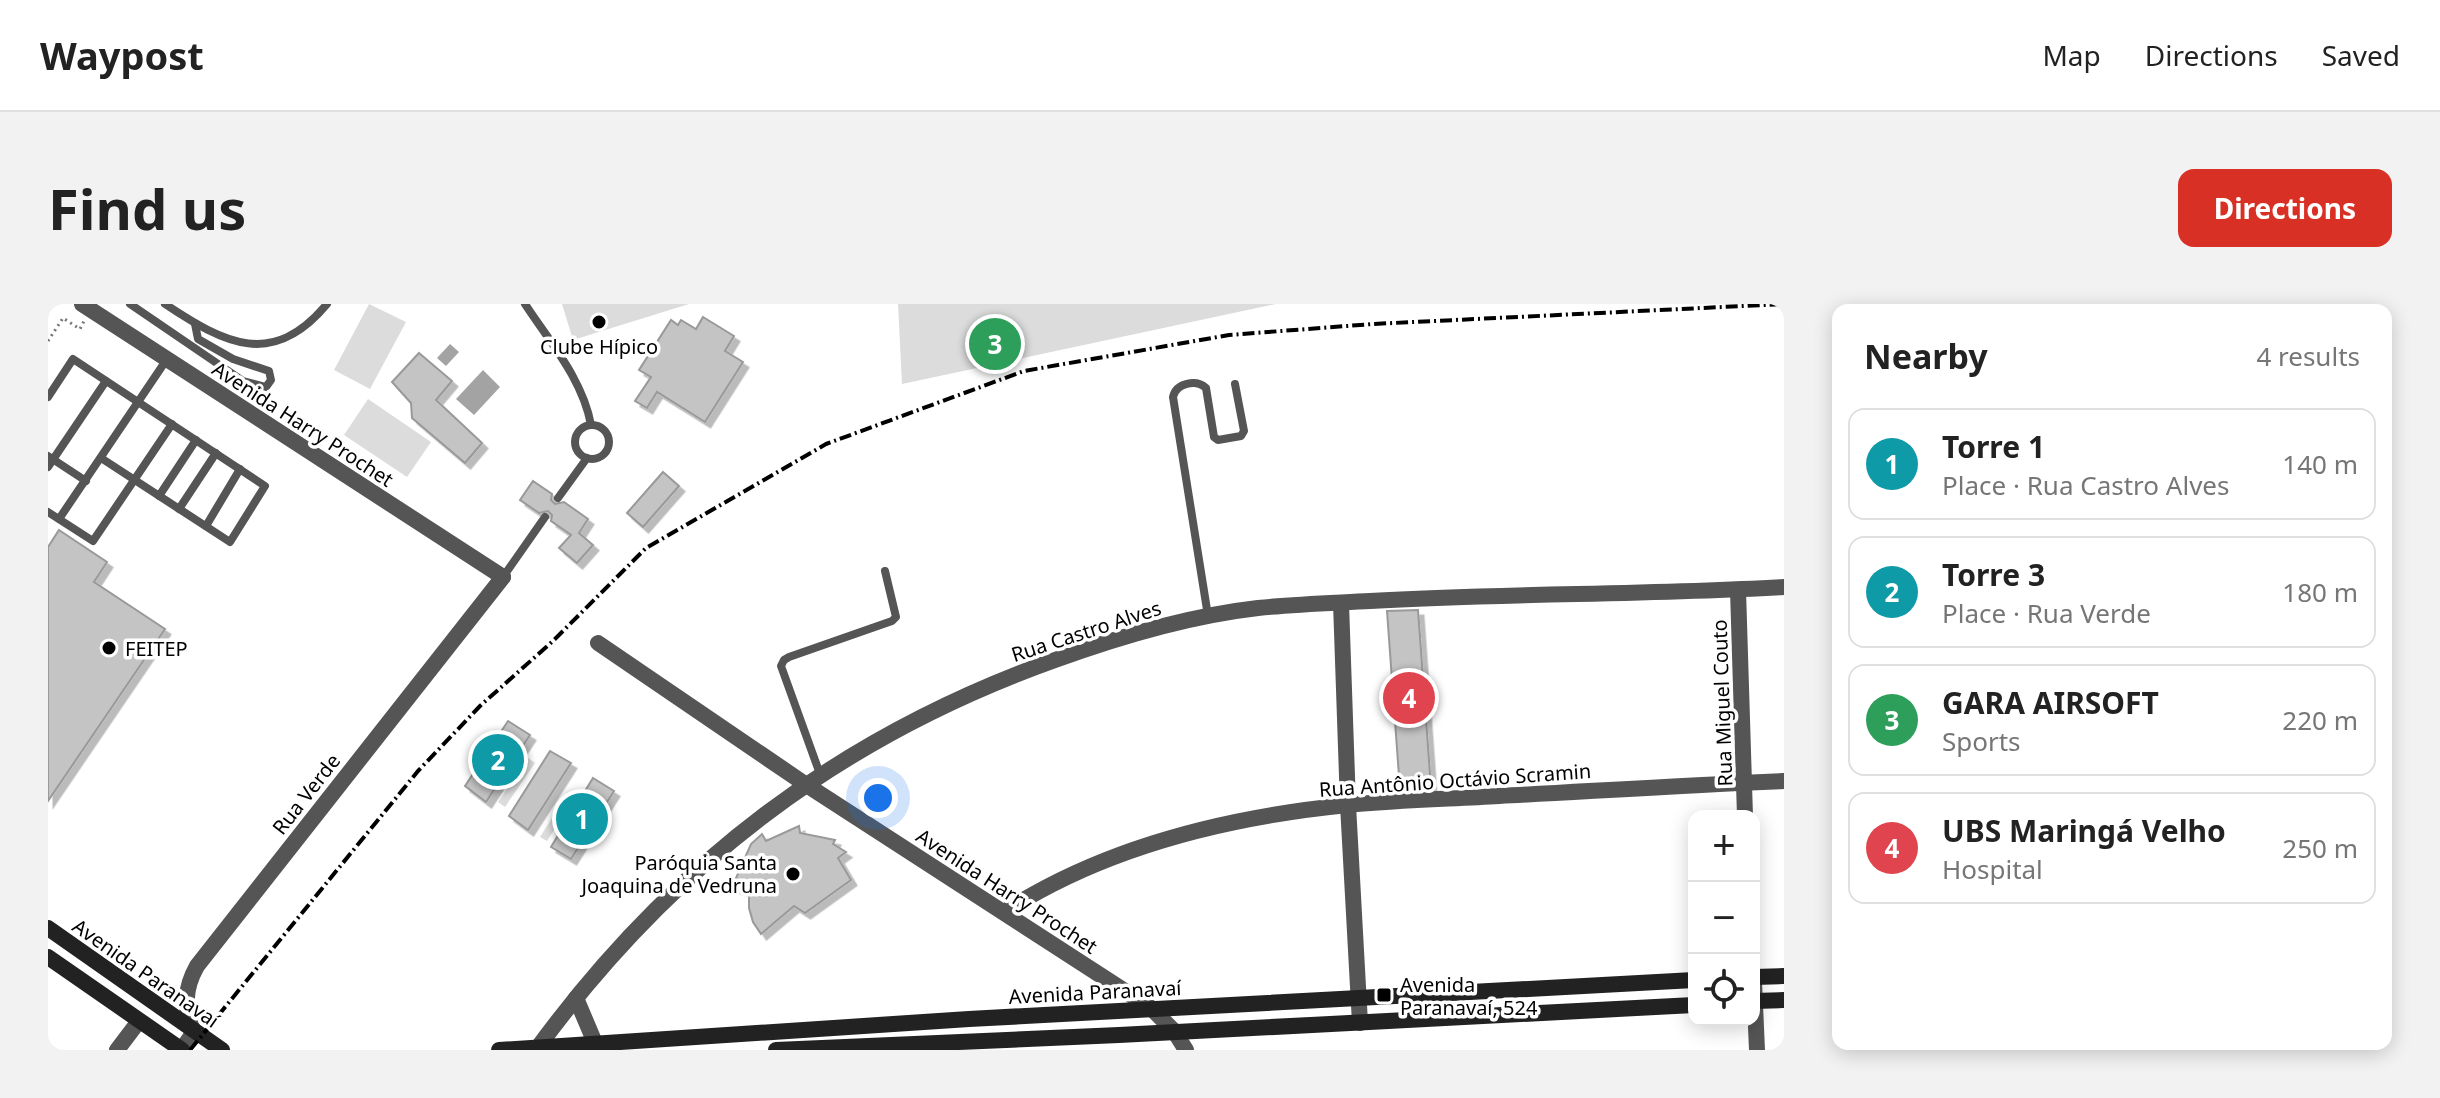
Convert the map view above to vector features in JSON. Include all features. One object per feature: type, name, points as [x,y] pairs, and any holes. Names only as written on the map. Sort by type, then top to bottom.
[{"type":"main road","name":"Avenida Paranavaí","points":[[48,928],[222,1050]]},
{"type":"main road","points":[[48,957],[182,1050]]},
{"type":"main road","points":[[1760,979],[1784,976]]},
{"type":"main road","name":"Avenida Paranavaí","points":[[499,1050],[597,1047],[772,1031],[1151,1008],[1688,980]]},
{"type":"main road","points":[[1760,1001],[1784,1000]]},
{"type":"main road","points":[[779,1050],[970,1046],[1174,1031],[1688,1005]]},
{"type":"street","name":"Avenida Harry Prochet","points":[[86,307],[503,577]]},
{"type":"street","name":"Rua Verde","points":[[194,1032],[186,1008],[186,990],[197,966],[503,577]]},
{"type":"street","name":"Rua Castro Alves","points":[[536,1049],[640,925],[710,856],[805,784],[858,750],[963,696],[1102,643],[1173,623],[1257,608],[1784,587]]},
{"type":"street","name":"Rua Miguel Couto","points":[[1738,590],[1745,810]]},
{"type":"street","points":[[1341,603],[1360,1023]]},
{"type":"street","name":"Avenida Harry Prochet","points":[[598,643],[805,784],[1151,1008],[1174,1031],[1186,1050]]},
{"type":"street","name":"Rua Antônio Octávio Scramin","points":[[1004,912],[1041,888],[1103,859],[1177,835],[1261,817],[1348,805],[1784,781]]},
{"type":"street","points":[[576,998],[597,1047]]},
{"type":"street","points":[[969,1019],[970,1046]]},
{"type":"street","points":[[117,1050],[139,1021]]},
{"type":"street","points":[[1756,1026],[1757,1050]]},
{"type":"street","points":[[772,1031],[779,1050]]},
{"type":"street","points":[[182,1050],[194,1032]]},
{"type":"lane","points":[[130,304],[243,381],[266,387],[271,380],[269,371],[233,359],[198,339],[195,324]]},
{"type":"lane","points":[[165,304],[195,324],[243,343],[271,344],[293,337],[327,304]]},
{"type":"lane","points":[[525,304],[579,386],[591,425]]},
{"type":"lane","points":[[48,397],[73,359],[265,486],[230,542],[101,458]]},
{"type":"lane","points":[[59,519],[167,359]]},
{"type":"lane","points":[[86,481],[50,461],[106,381]]},
{"type":"lane","points":[[1208,617],[1173,397],[1179,387],[1203,384],[1214,437],[1218,440],[1241,436],[1244,431],[1235,384]]},
{"type":"lane","points":[[48,512],[93,541],[172,424]]},
{"type":"lane","points":[[591,425],[607,434],[608,447],[600,457],[587,458],[576,443],[579,431],[591,425]]},
{"type":"lane","points":[[159,496],[196,440]]},
{"type":"lane","points":[[179,509],[216,453]]},
{"type":"lane","points":[[558,498],[587,458]]},
{"type":"lane","points":[[206,526],[240,469]]},
{"type":"lane","points":[[503,577],[545,517]]},
{"type":"lane","points":[[820,774],[781,666],[789,657],[892,621],[896,617],[885,571]]},
{"type":"path","points":[[48,341],[63,318],[80,329],[86,307]]},
{"type":"shaded area","points":[[369,304],[406,322],[370,389],[334,370]]},
{"type":"shaded area","name":"Clube Hípico","points":[[562,304],[689,304],[573,340]]},
{"type":"shaded area","points":[[898,304],[1276,304],[902,384]]},
{"type":"shaded area","points":[[450,344],[459,352],[446,366],[437,358]]},
{"type":"shaded area","points":[[483,370],[500,387],[474,415],[456,399]]},
{"type":"shaded area","points":[[368,399],[431,442],[407,477],[344,435]]},
{"type":"shaded area","points":[[528,758],[535,763],[505,807],[498,802]]},
{"type":"shaded area","points":[[567,794],[574,798],[547,841],[540,837]]},
{"type":"building","points":[[703,317],[734,336],[725,351],[743,362],[705,422],[657,392],[647,408],[635,401],[651,377],[639,370],[671,320],[678,325],[681,320],[696,329]]},
{"type":"building","points":[[419,353],[452,381],[436,400],[482,443],[465,463],[412,418],[411,403],[392,382]]},
{"type":"building","points":[[663,472],[679,486],[643,527],[627,513]]},
{"type":"building","points":[[533,481],[552,494],[551,500],[555,504],[564,502],[588,519],[579,533],[593,545],[577,563],[559,548],[571,535],[551,521],[552,515],[548,511],[539,513],[520,500]]},
{"type":"building","points":[[59,530],[107,562],[94,582],[165,629],[48,801],[48,547]]},
{"type":"building","points":[[1418,610],[1431,788],[1400,790],[1387,611]]},
{"type":"building","points":[[508,721],[530,735],[486,802],[465,786]]},
{"type":"building","points":[[550,751],[571,763],[528,830],[509,816]]},
{"type":"building","points":[[593,778],[614,791],[571,859],[551,847]]},
{"type":"building","name":"Paróquia Santa Joaquina de Vedruna","points":[[799,826],[800,833],[835,840],[833,844],[846,852],[838,858],[851,880],[805,913],[794,906],[761,934],[749,908],[749,892],[732,887],[751,844],[762,834],[766,841]]},
{"type":"railway","points":[[190,1050],[418,771],[480,706],[553,641],[646,548],[826,444],[1024,371],[1229,335],[1373,324],[1784,304]]},
{"type":"place","name":"Clube Hípico","points":[[599,322]]},
{"type":"place","name":"GARA AIRSOFT","points":[[995,344]]},
{"type":"place","name":"FEITEP","points":[[109,648]]},
{"type":"place","name":"UBS Maringá Velho","points":[[1409,698]]},
{"type":"place","name":"Torre 3","points":[[498,760]]},
{"type":"place","name":"Torre 1","points":[[582,819]]},
{"type":"place","name":"Paróquia Santa Joaquina de Vedruna","points":[[793,874]]},
{"type":"place","name":"Avenida Paranavaí, 524","points":[[1384,995]]}]
